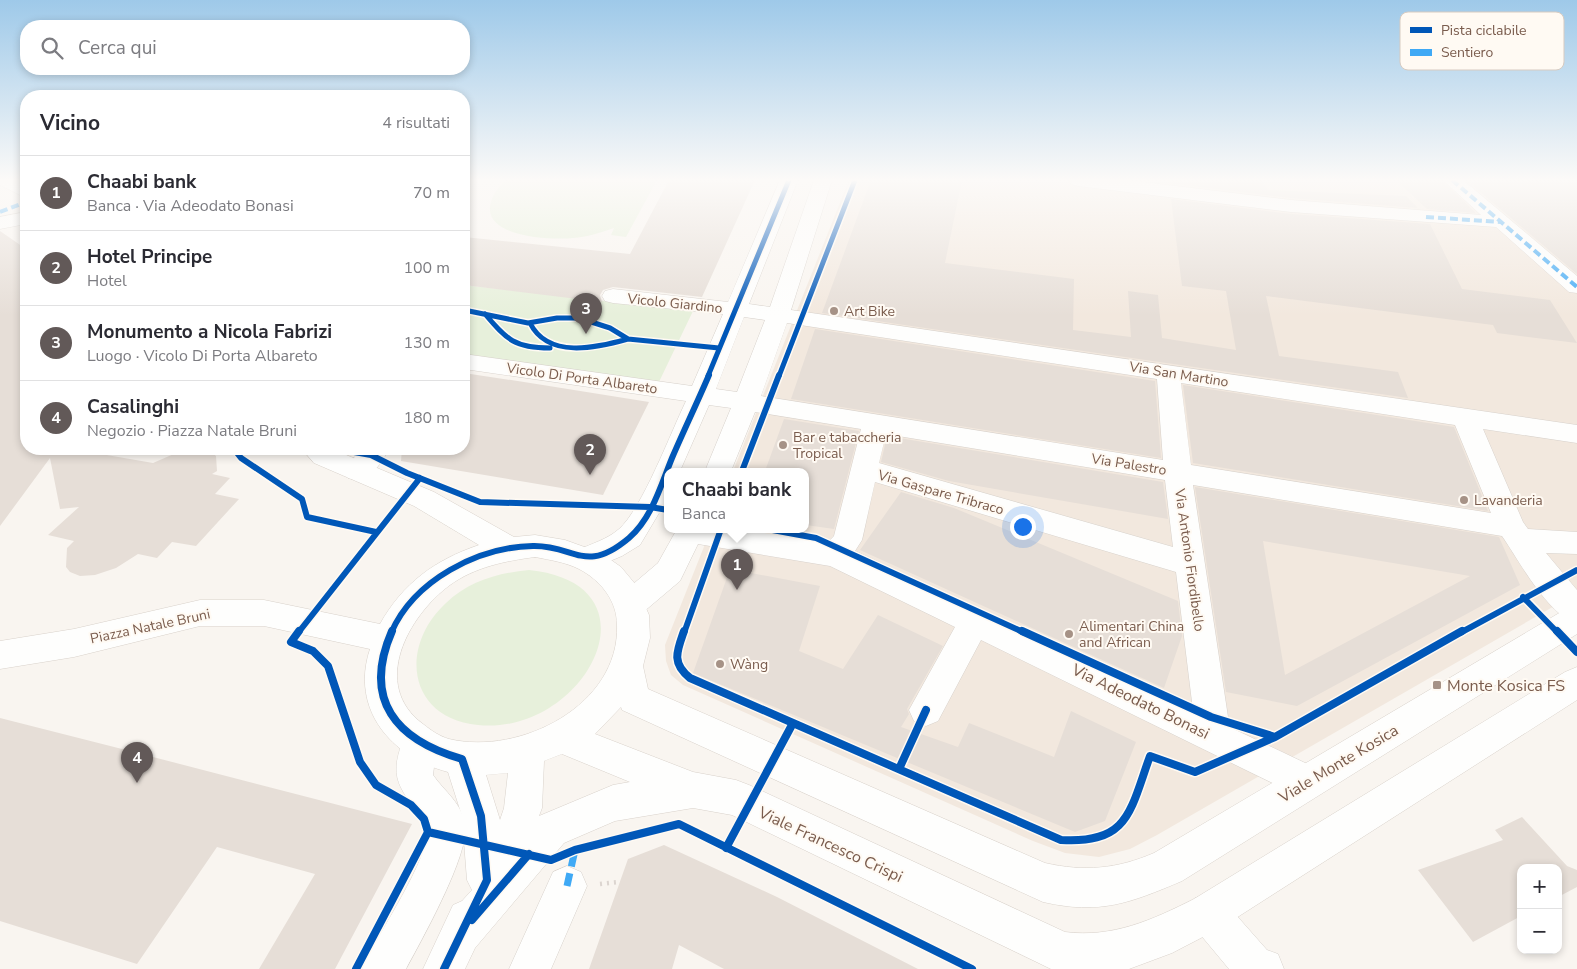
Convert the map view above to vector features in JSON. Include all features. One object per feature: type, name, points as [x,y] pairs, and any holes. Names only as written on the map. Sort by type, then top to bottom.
[{"type":"street","points":[[667,468],[700,395],[770,225]]},
{"type":"street","points":[[719,468],[780,316],[809,225]]},
{"type":"street","points":[[1505,225],[1577,287]]},
{"type":"street","name":"Vicolo Giardino","points":[[613,296],[736,309],[780,316]]},
{"type":"street","name":"Via San Martino","points":[[780,316],[1577,434]]},
{"type":"street","name":"Vicolo Di Porta Albareto","points":[[470,362],[747,402]]},
{"type":"street","name":"Via Antonio Fiordibello","points":[[1168,372],[1178,472],[1211,717]]},
{"type":"street","name":"Via Palestro","points":[[747,402],[1178,472],[1515,534],[1577,543]]},
{"type":"street","points":[[1465,418],[1515,534],[1550,582],[1577,612]]},
{"type":"street","points":[[835,555],[847,540],[876,423]]},
{"type":"street","points":[[322,455],[424,499],[508,548]]},
{"type":"street","points":[[358,471],[371,455]]},
{"type":"street","name":"Via Gaspare Tribraco","points":[[865,470],[1190,564]]},
{"type":"street","points":[[588,558],[612,548],[630,537],[650,507],[664,476]]},
{"type":"street","points":[[630,605],[669,572],[689,533]]},
{"type":"street","name":"Via Adeodato Bonasi","points":[[708,533],[835,555],[1307,782]]},
{"type":"street","points":[[535,546],[555,548],[588,558],[612,575],[622,587],[630,605],[634,627],[632,650],[626,666],[612,692],[598,708],[561,737],[527,752],[487,760],[462,759],[435,752],[418,743],[400,729],[387,710],[381,691],[382,658],[388,639],[408,606],[440,577],[468,561],[508,548],[535,546]]},
{"type":"street","name":"Piazza Natale Bruni","points":[[0,655],[74,643],[200,613],[264,613],[388,639]]},
{"type":"street","name":"Viale Monte Kosica","points":[[626,666],[634,698],[1043,882],[1064,888],[1091,890],[1128,884],[1168,867],[1577,618]]},
{"type":"street","points":[[926,710],[975,621]]},
{"type":"street","points":[[1263,969],[1253,964],[1208,913],[1577,682]]},
{"type":"street","name":"Viale Francesco Crispi","points":[[561,737],[693,790],[736,798],[1036,942],[1065,953],[1106,962],[1208,913]]},
{"type":"street","points":[[383,969],[431,877],[448,827],[444,815],[421,789],[415,778],[414,770],[418,743]]},
{"type":"street","points":[[452,952],[486,880],[509,850],[523,808],[527,752]]},
{"type":"street","points":[[462,759],[481,816],[486,880]]},
{"type":"street","points":[[452,952],[551,830],[613,803],[693,790]]},
{"type":"street","points":[[530,969],[567,886]]},
{"type":"shaded area","points":[[831,225],[1577,225],[1577,593],[1130,849],[1099,857],[1065,853],[1033,841],[683,685],[671,675],[666,661],[665,645],[709,533],[809,533],[809,468],[734,468]]},
{"type":"green space","points":[[499,225],[632,225],[626,237],[611,235],[614,228],[588,236],[564,239],[523,235]]},
{"type":"green space","points":[[470,286],[693,311],[658,384],[470,358]]},
{"type":"green space","points":[[529,570],[570,581],[593,602],[601,628],[595,657],[577,684],[550,707],[516,722],[478,725],[454,720],[436,709],[424,695],[418,677],[417,659],[421,639],[431,620],[446,603],[464,589],[484,579],[506,573]]},
{"type":"building","points":[[645,225],[735,225],[702,297],[613,287],[603,290],[600,295],[602,302],[470,286],[470,238],[630,254]]},
{"type":"building","points":[[854,225],[953,225],[945,263],[1074,279],[1073,330],[1131,337],[1128,291],[1158,295],[1162,338],[1236,350],[1226,291],[1182,286],[1174,225],[1431,225],[1462,289],[1550,300],[1577,343],[1497,333],[1493,325],[1266,296],[1279,356],[1398,372],[1408,398],[822,313]]},
{"type":"building","points":[[1519,225],[1577,225],[1577,274]]},
{"type":"building","points":[[0,231],[20,245],[20,455],[107,455],[153,463],[171,455],[215,455],[217,471],[212,474],[230,478],[215,494],[239,499],[196,546],[172,542],[157,558],[138,554],[116,568],[95,575],[80,576],[70,572],[66,567],[67,548],[74,541],[48,535],[79,507],[60,509],[50,458],[0,526]]},
{"type":"building","points":[[815,329],[1155,381],[1161,458],[791,399]]},
{"type":"building","points":[[470,374],[649,402],[603,495],[401,461],[402,455],[470,455]]},
{"type":"building","points":[[1183,385],[1454,427],[1488,511],[1193,463]]},
{"type":"building","points":[[784,419],[859,431],[834,529],[809,525],[809,468],[766,468]]},
{"type":"building","points":[[887,436],[1163,482],[1168,519],[949,481],[881,462]]},
{"type":"building","points":[[1195,487],[1499,537],[1520,585],[1297,706],[1226,692]],"holes":[[[1263,541],[1470,576],[1285,675]]]},
{"type":"building","points":[[901,492],[954,508],[1178,601],[1182,636],[1164,688],[860,550]]},
{"type":"building","points":[[730,569],[820,586],[799,651],[843,669],[878,615],[943,646],[907,709],[909,714],[901,727],[958,747],[969,723],[1054,757],[1071,711],[1136,742],[1105,821],[1075,832],[693,673]]},
{"type":"building","points":[[0,718],[412,824],[335,969],[259,969],[315,874],[217,847],[137,964],[0,921]]},
{"type":"building","points":[[1522,817],[1567,866],[1577,870],[1577,887],[1562,895],[1562,864],[1517,864],[1517,918],[1473,942],[1418,870],[1503,840],[1495,830]]},
{"type":"building","points":[[664,845],[777,897],[918,969],[724,969],[679,945],[672,969],[589,969],[628,859]]},
{"type":"marked path","points":[[1505,225],[1577,287]]},
{"type":"marked path","points":[[567,886],[575,850]]},
{"type":"cycle path","points":[[669,468],[771,225]]},
{"type":"cycle path","points":[[743,468],[837,225]]},
{"type":"cycle path","points":[[470,312],[504,320],[528,323],[557,318],[579,318],[600,323],[628,339],[719,348]]},
{"type":"cycle path","points":[[485,314],[500,332],[512,342],[527,347],[550,348]]},
{"type":"cycle path","points":[[530,323],[536,334],[545,342],[558,346],[572,348],[588,347],[628,339]]},
{"type":"cycle path","points":[[239,455],[302,499],[307,517],[376,532]]},
{"type":"cycle path","points":[[371,455],[407,473],[480,502],[650,507],[664,509]]},
{"type":"cycle path","points":[[356,969],[428,832],[424,819],[411,805],[376,785],[360,762],[328,666],[313,651],[291,642],[420,478]]},
{"type":"cycle path","points":[[444,969],[487,880],[481,816],[462,759],[430,748],[412,737],[396,722],[385,705],[380,679],[382,661],[386,644],[395,623],[425,587],[444,574],[488,554],[533,546],[547,547],[579,557],[591,558],[610,550],[631,536],[639,526],[652,505],[664,479]]},
{"type":"cycle path","points":[[720,533],[676,655],[678,666],[690,678],[793,723],[726,848]]},
{"type":"cycle path","points":[[789,533],[816,538],[1211,717],[1275,737],[1523,597],[1577,570]]},
{"type":"cycle path","points":[[1523,597],[1577,652]]},
{"type":"cycle path","points":[[899,769],[926,710]]},
{"type":"cycle path","points":[[793,723],[1061,840],[1083,841],[1100,838],[1113,832],[1123,821],[1131,808],[1150,756],[1195,772],[1275,737]]},
{"type":"cycle path","points":[[428,832],[551,860],[575,850],[679,824],[972,969]]},
{"type":"cycle path","points":[[472,920],[529,854]]},
{"type":"place","name":"Art Bike","points":[[834,311]]},
{"type":"place","name":"Monumento a Nicola Fabrizi","points":[[586,334]]},
{"type":"place","name":"Bar e tabaccheria Tropical","points":[[783,445]]},
{"type":"place","name":"Hotel Principe","points":[[590,475]]},
{"type":"place","name":"Lavanderia","points":[[1464,500]]},
{"type":"place","name":"Chaabi bank","points":[[737,590]]},
{"type":"place","name":"Alimentari China and African","points":[[1069,634]]},
{"type":"place","name":"Wàng","points":[[720,664]]},
{"type":"place","name":"Monte Kosica FS","points":[[1437,685]]},
{"type":"place","name":"Casalinghi","points":[[137,783]]}]
